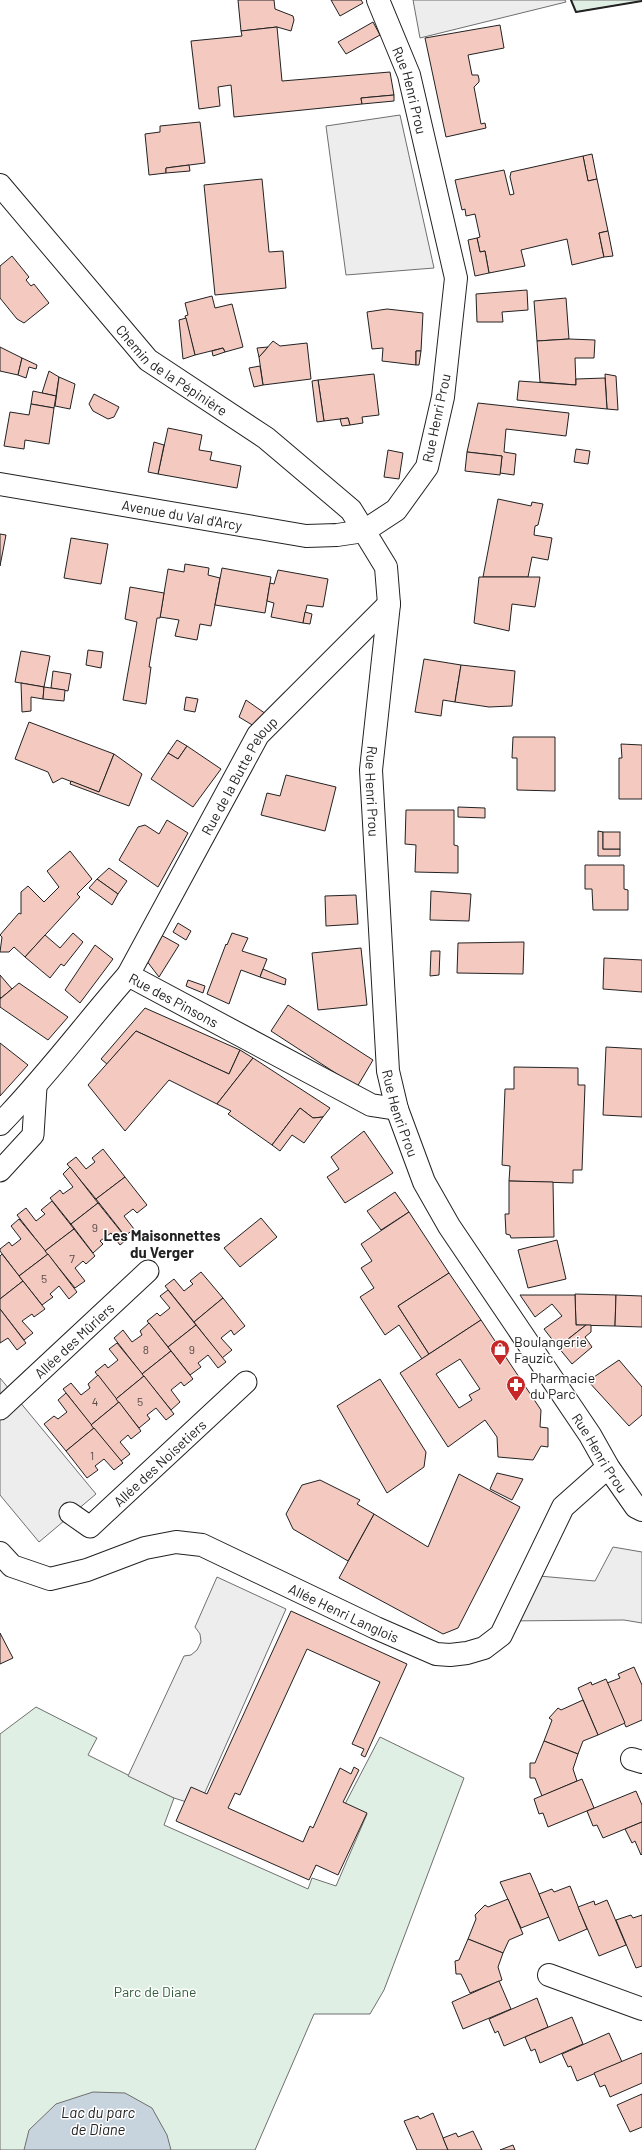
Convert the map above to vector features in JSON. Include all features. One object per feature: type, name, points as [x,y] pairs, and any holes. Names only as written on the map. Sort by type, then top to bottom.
[{"type":"street","name":"Rue Henri Prou","points":[[378,0],[409,75],[456,278],[443,397],[427,467],[396,510],[364,531],[386,567],[389,604],[371,770],[388,1071],[397,1109],[424,1182],[449,1226],[590,1435],[608,1467],[636,1507],[642,1510]]},
{"type":"street","name":"Chemin de la Pépinière","points":[[0,185],[148,360],[266,438],[351,510],[364,531]]},
{"type":"street","name":"Avenue du Val d'Arcy","points":[[0,484],[306,536],[337,535],[364,531]]},
{"type":"street","name":"Rue de la Butte Peloup","points":[[128,975],[258,735],[389,604]]},
{"type":"street","name":"Rue des Pinsons","points":[[0,1124],[36,1087],[98,1009],[128,975],[371,1105],[397,1109]]},
{"type":"street","points":[[0,1170],[33,1135],[36,1087]]},
{"type":"street","name":"Allée des Mûriers","points":[[0,1409],[148,1271]]},
{"type":"street","name":"Allée des Noisetiers","points":[[70,1513],[90,1527],[246,1382]]},
{"type":"street","name":"Allée Henri Langlois","points":[[0,1553],[12,1566],[50,1579],[87,1570],[145,1548],[176,1542],[202,1545],[369,1625],[436,1654],[450,1655],[467,1653],[484,1648],[501,1635],[563,1507],[608,1467]]},
{"type":"street","points":[[549,1976],[642,2009]]},
{"type":"green space","points":[[571,0],[642,0],[642,1],[576,12]]},
{"type":"green space","name":"Parc de Diane","points":[[36,1707],[97,1738],[88,1755],[174,1798],[164,1825],[308,1889],[312,1878],[336,1886],[367,1814],[345,1804],[380,1737],[464,1778],[384,1990],[370,2014],[314,2014],[255,2150],[0,2150],[0,1734]]},
{"type":"shaded area","points":[[413,0],[565,0],[566,2],[420,38]]},
{"type":"shaded area","points":[[400,115],[434,268],[346,275],[326,126]]},
{"type":"shaded area","points":[[0,1378],[96,1494],[39,1542],[0,1495]]},
{"type":"shaded area","points":[[613,1547],[642,1552],[642,1623],[624,1620],[502,1621],[528,1575],[595,1581]]},
{"type":"shaded area","points":[[217,1577],[286,1609],[199,1806],[174,1798],[128,1776],[184,1656],[191,1655],[197,1650],[201,1642],[200,1634],[195,1627]]},
{"type":"water","name":"Lac du parc de Diane","points":[[93,2092],[125,2093],[152,2108],[167,2135],[171,2150],[24,2150],[29,2130],[56,2104]]},
{"type":"building","points":[[238,0],[274,0],[275,9],[293,16],[294,20],[291,31],[277,27],[241,31]]},
{"type":"building","points":[[331,0],[361,0],[363,3],[340,16]]},
{"type":"building","points":[[373,22],[380,35],[346,54],[338,42]]},
{"type":"building","points":[[500,25],[504,48],[468,55],[472,75],[478,75],[479,79],[479,82],[474,87],[481,124],[485,123],[486,128],[446,137],[425,38]]},
{"type":"building","points":[[277,27],[282,81],[390,72],[394,95],[361,98],[362,104],[234,117],[231,85],[218,87],[220,106],[199,109],[191,41],[242,36],[241,31]]},
{"type":"building","points":[[394,95],[394,101],[362,104],[361,98]]},
{"type":"building","points":[[200,122],[205,163],[166,168],[166,173],[149,175],[145,134],[160,132],[160,126]]},
{"type":"building","points":[[592,154],[597,179],[588,181],[583,156]]},
{"type":"building","points":[[583,156],[588,181],[597,179],[608,231],[599,233],[604,257],[572,265],[567,239],[521,250],[525,266],[489,273],[485,251],[480,252],[477,238],[480,237],[475,214],[466,216],[465,209],[462,210],[455,180],[504,170],[510,195],[514,194],[510,177],[511,172]]},
{"type":"building","points":[[189,165],[190,171],[166,173],[166,168]]},
{"type":"building","points":[[262,179],[269,252],[283,251],[286,288],[215,295],[204,185]]},
{"type":"building","points":[[608,231],[613,256],[604,257],[599,233]]},
{"type":"building","points":[[477,238],[480,252],[485,251],[489,273],[475,276],[468,240]]},
{"type":"building","points":[[12,256],[29,277],[26,280],[31,286],[34,284],[49,303],[24,323],[17,319],[0,298],[0,266]]},
{"type":"building","points":[[527,290],[528,310],[502,312],[503,322],[477,322],[476,294]]},
{"type":"building","points":[[212,296],[215,308],[232,304],[243,347],[225,352],[223,348],[195,355],[185,316],[188,315],[185,303]]},
{"type":"building","points":[[566,298],[569,339],[537,341],[534,301]]},
{"type":"building","points":[[387,309],[423,313],[421,351],[416,351],[416,365],[382,361],[383,348],[372,349],[367,312]]},
{"type":"building","points":[[186,318],[195,355],[183,359],[179,320]]},
{"type":"building","points":[[569,339],[595,340],[594,358],[575,358],[576,385],[540,382],[537,341]]},
{"type":"building","points":[[273,341],[280,346],[307,343],[311,379],[263,385],[259,357]]},
{"type":"building","points":[[0,347],[22,358],[18,375],[0,371]]},
{"type":"building","points":[[268,347],[259,357],[257,348]]},
{"type":"building","points":[[223,348],[225,352],[213,356],[212,351]]},
{"type":"building","points":[[416,351],[421,351],[419,365],[416,365]]},
{"type":"building","points":[[22,358],[37,365],[36,369],[29,367],[26,378],[18,375]]},
{"type":"building","points":[[260,366],[263,385],[254,387],[249,368]]},
{"type":"building","points":[[49,371],[59,377],[56,396],[42,393]]},
{"type":"building","points":[[374,374],[379,415],[362,417],[363,423],[350,425],[348,418],[324,421],[318,380]]},
{"type":"building","points":[[605,374],[616,376],[618,410],[607,409]]},
{"type":"building","points":[[59,377],[75,384],[70,409],[55,406]]},
{"type":"building","points":[[605,378],[607,409],[517,400],[519,381],[576,385],[576,379]]},
{"type":"building","points":[[318,380],[324,421],[317,422],[312,381]]},
{"type":"building","points":[[33,391],[56,396],[54,408],[31,404]]},
{"type":"building","points":[[94,394],[119,407],[114,417],[108,419],[93,411],[89,404]]},
{"type":"building","points":[[478,403],[569,413],[566,436],[506,429],[504,452],[516,454],[514,475],[500,473],[502,456],[467,452]]},
{"type":"building","points":[[31,404],[54,408],[49,444],[25,440],[24,449],[4,446],[10,412],[29,415]]},
{"type":"building","points":[[348,418],[350,425],[342,426],[340,419]]},
{"type":"building","points":[[168,428],[202,435],[199,450],[212,452],[210,460],[241,466],[237,488],[158,474]]},
{"type":"building","points":[[154,442],[164,445],[158,474],[148,472]]},
{"type":"building","points":[[576,449],[590,451],[588,464],[574,462]]},
{"type":"building","points":[[388,450],[403,453],[399,479],[384,477]]},
{"type":"building","points":[[467,452],[502,456],[500,475],[465,471]]},
{"type":"building","points":[[498,499],[531,506],[532,502],[543,504],[538,525],[535,526],[534,535],[552,538],[548,560],[532,557],[528,577],[483,577]]},
{"type":"building","points":[[0,534],[6,535],[0,566]]},
{"type":"building","points":[[71,538],[108,544],[101,584],[64,578]]},
{"type":"building","points":[[185,564],[209,568],[208,575],[220,578],[211,626],[200,624],[197,640],[175,636],[179,620],[160,617],[168,569],[184,572]]},
{"type":"building","points":[[222,568],[271,577],[265,613],[215,605]]},
{"type":"building","points":[[278,570],[328,579],[323,607],[307,605],[303,623],[271,617],[274,603],[267,601],[270,583],[274,584]]},
{"type":"building","points":[[479,577],[540,577],[535,607],[512,604],[509,631],[474,623]]},
{"type":"building","points":[[130,587],[164,593],[160,618],[157,618],[149,667],[151,667],[146,704],[123,700],[137,622],[125,619]]},
{"type":"building","points":[[305,612],[312,614],[310,624],[303,623]]},
{"type":"building","points":[[88,650],[103,652],[101,668],[86,665]]},
{"type":"building","points":[[21,651],[50,656],[44,687],[15,682]]},
{"type":"building","points":[[424,659],[461,665],[455,702],[443,700],[441,716],[415,712]]},
{"type":"building","points":[[461,665],[515,671],[512,706],[489,707],[455,702]]},
{"type":"building","points":[[53,671],[71,674],[68,691],[51,688]]},
{"type":"building","points":[[21,683],[44,687],[43,699],[31,697],[31,711],[22,712]]},
{"type":"building","points":[[44,687],[65,690],[64,701],[43,699]]},
{"type":"building","points":[[186,697],[198,699],[195,712],[184,710]]},
{"type":"building","points":[[246,700],[266,714],[254,726],[239,717]]},
{"type":"building","points":[[29,722],[114,754],[99,792],[62,778],[53,783],[48,772],[15,759]]},
{"type":"building","points":[[513,737],[555,737],[555,791],[517,790],[517,758],[512,758]]},
{"type":"building","points":[[177,740],[187,746],[178,759],[168,753]]},
{"type":"building","points":[[621,744],[642,745],[642,799],[619,799],[619,758],[622,758]]},
{"type":"building","points":[[187,746],[221,769],[193,807],[151,779],[168,753],[178,759]]},
{"type":"building","points":[[114,754],[142,774],[129,806],[70,784],[71,781],[99,792]]},
{"type":"building","points":[[286,775],[336,787],[325,831],[261,815],[267,793],[280,796]]},
{"type":"building","points":[[458,807],[485,808],[485,818],[458,817]]},
{"type":"building","points":[[406,810],[454,810],[454,845],[458,846],[458,873],[415,872],[416,845],[405,844]]},
{"type":"building","points":[[167,820],[188,833],[158,887],[119,860],[138,827],[145,825],[159,834]]},
{"type":"building","points":[[598,831],[603,832],[603,849],[620,849],[620,856],[598,856]]},
{"type":"building","points":[[603,832],[620,832],[620,849],[603,849]]},
{"type":"building","points":[[70,851],[92,879],[77,894],[80,897],[25,957],[14,947],[9,952],[0,952],[2,937],[0,935],[19,913],[21,914],[21,892],[28,886],[44,902],[59,887],[47,871]]},
{"type":"building","points":[[585,865],[624,865],[624,889],[628,890],[628,910],[593,910],[592,889],[585,889]]},
{"type":"building","points":[[109,868],[127,881],[118,894],[97,879]]},
{"type":"building","points":[[97,879],[118,894],[112,905],[89,888]]},
{"type":"building","points":[[431,891],[471,894],[469,921],[430,920]]},
{"type":"building","points":[[356,895],[358,924],[326,926],[325,896]]},
{"type":"building","points":[[178,923],[191,931],[186,940],[173,932]]},
{"type":"building","points":[[73,933],[83,942],[64,966],[61,964],[50,978],[25,957],[45,935],[60,948]]},
{"type":"building","points":[[232,933],[248,938],[242,951],[267,959],[260,977],[241,970],[229,1004],[207,994],[226,944],[227,945]]},
{"type":"building","points":[[161,935],[179,945],[159,977],[146,960]]},
{"type":"building","points":[[524,942],[523,974],[457,973],[458,943]]},
{"type":"building","points":[[95,945],[113,959],[80,1003],[65,990]]},
{"type":"building","points":[[361,948],[367,1005],[318,1010],[312,953]]},
{"type":"building","points":[[431,951],[440,951],[439,975],[430,976]]},
{"type":"building","points":[[604,958],[642,960],[642,992],[603,989]]},
{"type":"building","points":[[263,969],[286,979],[285,985],[260,977]]},
{"type":"building","points":[[0,975],[12,989],[1,998],[0,997]]},
{"type":"building","points":[[188,980],[205,986],[203,993],[186,986]]},
{"type":"building","points":[[19,983],[68,1017],[48,1040],[0,1007],[0,999]]},
{"type":"building","points":[[288,1005],[373,1060],[357,1087],[271,1031]]},
{"type":"building","points":[[145,1008],[240,1050],[229,1074],[136,1031],[107,1064],[101,1059]]},
{"type":"building","points":[[136,1031],[229,1074],[240,1050],[253,1058],[217,1104],[169,1080],[125,1131],[88,1085]]},
{"type":"building","points":[[0,1043],[28,1065],[0,1096]]},
{"type":"building","points":[[606,1047],[642,1049],[642,1117],[603,1115]]},
{"type":"building","points":[[253,1058],[330,1108],[323,1117],[313,1118],[300,1108],[272,1145],[228,1114],[231,1111],[217,1104]]},
{"type":"building","points":[[514,1067],[578,1068],[578,1085],[585,1085],[582,1170],[573,1170],[573,1183],[509,1181],[510,1166],[502,1165],[505,1089],[514,1089]]},
{"type":"building","points":[[300,1108],[313,1118],[323,1117],[304,1143],[292,1135],[280,1151],[272,1145]]},
{"type":"building","points":[[364,1131],[393,1173],[345,1203],[327,1177],[339,1169],[331,1157]]},
{"type":"building","points":[[103,1149],[125,1177],[96,1199],[67,1164],[76,1157],[86,1169],[95,1162],[92,1158]]},
{"type":"building","points":[[70,1167],[98,1203],[71,1224],[50,1198],[60,1190],[63,1194],[73,1187],[63,1174]]},
{"type":"building","points":[[125,1177],[147,1205],[137,1213],[133,1209],[124,1216],[134,1229],[125,1236],[96,1199]]},
{"type":"building","points":[[509,1181],[553,1182],[554,1237],[511,1238],[510,1235],[506,1234],[505,1214],[509,1214]]},
{"type":"building","points":[[395,1192],[409,1212],[381,1230],[367,1211]]},
{"type":"building","points":[[52,1201],[74,1229],[45,1251],[17,1215],[26,1208],[36,1221],[45,1214],[41,1210]]},
{"type":"building","points":[[98,1203],[127,1239],[120,1245],[111,1233],[100,1241],[103,1244],[93,1253],[71,1224]]},
{"type":"building","points":[[409,1212],[449,1273],[398,1306],[429,1354],[422,1359],[399,1325],[385,1335],[360,1297],[374,1288],[361,1268],[372,1261],[361,1244]]},
{"type":"building","points":[[261,1218],[277,1237],[240,1267],[224,1248]]},
{"type":"building","points":[[19,1219],[48,1254],[19,1276],[0,1249],[9,1242],[12,1246],[21,1239],[11,1226]]},
{"type":"building","points":[[74,1229],[95,1256],[86,1264],[83,1261],[75,1268],[85,1281],[75,1288],[45,1251]]},
{"type":"building","points":[[557,1240],[566,1279],[528,1288],[518,1250]]},
{"type":"building","points":[[2,1254],[23,1281],[0,1299],[0,1256]]},
{"type":"building","points":[[48,1254],[77,1292],[69,1299],[59,1286],[50,1294],[53,1297],[42,1305],[19,1276]]},
{"type":"building","points":[[201,1272],[223,1298],[194,1322],[165,1286],[174,1279],[184,1291],[193,1284],[190,1281]]},
{"type":"building","points":[[449,1273],[481,1320],[429,1354],[398,1306]]},
{"type":"building","points":[[23,1281],[45,1309],[34,1317],[32,1314],[22,1321],[33,1333],[24,1340],[0,1309],[0,1299]]},
{"type":"building","points":[[168,1290],[196,1325],[168,1347],[147,1321],[157,1313],[160,1316],[170,1308],[160,1296]]},
{"type":"building","points":[[575,1294],[616,1295],[615,1326],[576,1325]]},
{"type":"building","points":[[520,1295],[575,1295],[576,1325],[586,1325],[558,1347],[544,1329],[562,1316],[552,1304],[535,1317]]},
{"type":"building","points":[[616,1295],[642,1296],[642,1327],[615,1326]]},
{"type":"building","points":[[223,1298],[245,1326],[234,1335],[231,1330],[221,1338],[232,1350],[222,1358],[194,1322]]},
{"type":"building","points":[[0,1309],[26,1343],[17,1350],[8,1338],[0,1343]]},
{"type":"building","points":[[481,1320],[541,1410],[540,1427],[548,1428],[548,1447],[541,1446],[533,1460],[498,1457],[497,1437],[485,1420],[448,1447],[400,1373]],"holes":[[[460,1359],[480,1389],[469,1395],[472,1400],[459,1408],[436,1374]]]},
{"type":"building","points":[[149,1323],[171,1351],[142,1374],[114,1338],[123,1330],[132,1342],[142,1335],[140,1331]]},
{"type":"building","points":[[196,1325],[226,1362],[218,1368],[208,1355],[198,1363],[201,1367],[190,1375],[168,1347]]},
{"type":"building","points":[[586,1325],[591,1325],[591,1332],[585,1337],[592,1347],[572,1364],[558,1347]]},
{"type":"building","points":[[117,1343],[144,1376],[116,1399],[95,1372],[105,1364],[108,1368],[118,1360],[109,1349]]},
{"type":"building","points":[[171,1351],[193,1379],[184,1386],[181,1382],[171,1390],[180,1402],[171,1410],[142,1374]]},
{"type":"building","points":[[619,1360],[642,1387],[642,1415],[629,1426],[588,1381]]},
{"type":"building","points":[[98,1375],[119,1402],[91,1425],[63,1389],[71,1383],[81,1395],[90,1388],[88,1384]]},
{"type":"building","points":[[144,1376],[174,1414],[166,1420],[156,1408],[147,1415],[150,1419],[139,1428],[116,1399]]},
{"type":"building","points":[[380,1379],[426,1452],[424,1467],[387,1493],[337,1406]]},
{"type":"building","points":[[66,1393],[94,1428],[66,1451],[44,1424],[54,1416],[58,1419],[67,1412],[58,1400]]},
{"type":"building","points":[[119,1402],[141,1431],[131,1439],[128,1435],[120,1442],[130,1454],[121,1461],[91,1425]]},
{"type":"building","points":[[94,1428],[123,1463],[114,1470],[104,1459],[95,1466],[98,1470],[87,1478],[66,1451]]},
{"type":"building","points":[[497,1473],[523,1479],[512,1500],[490,1489]]},
{"type":"building","points":[[459,1474],[520,1507],[458,1628],[443,1634],[339,1578],[374,1514],[428,1547]]},
{"type":"building","points":[[320,1480],[360,1500],[357,1504],[374,1514],[348,1561],[293,1529],[286,1514],[302,1485]]},
{"type":"building","points":[[291,1611],[407,1664],[365,1757],[361,1755],[364,1749],[352,1744],[380,1682],[307,1649],[240,1795],[235,1793],[228,1808],[303,1842],[310,1826],[313,1828],[340,1768],[351,1774],[354,1767],[359,1770],[343,1802],[367,1813],[338,1875],[316,1865],[309,1880],[176,1821],[191,1787],[207,1794]]},
{"type":"building","points":[[0,1633],[13,1658],[0,1664]]},
{"type":"building","points":[[634,1667],[642,1685],[642,1720],[626,1727],[607,1683],[620,1678],[618,1674]]},
{"type":"building","points":[[606,1679],[625,1723],[598,1735],[578,1688],[591,1682],[592,1685]]},
{"type":"building","points":[[583,1700],[598,1735],[583,1741],[578,1754],[544,1741],[552,1720],[549,1718],[558,1708],[561,1710]]},
{"type":"building","points":[[544,1741],[578,1754],[573,1769],[577,1781],[542,1796],[535,1778],[530,1778],[530,1763],[535,1763]]},
{"type":"building","points":[[582,1779],[594,1808],[548,1827],[543,1813],[539,1814],[534,1799]]},
{"type":"building","points":[[636,1791],[642,1805],[642,1822],[603,1838],[597,1825],[593,1826],[587,1811]]},
{"type":"building","points":[[642,1822],[641,1855],[635,1841],[632,1843],[625,1829]]},
{"type":"building","points":[[530,1873],[549,1917],[521,1928],[500,1882]]},
{"type":"building","points":[[570,1886],[587,1929],[559,1941],[539,1894],[552,1889],[554,1892]]},
{"type":"building","points":[[508,1899],[523,1934],[509,1940],[503,1953],[468,1939],[476,1919],[475,1915],[485,1905],[488,1907]]},
{"type":"building","points":[[607,1900],[626,1945],[599,1956],[578,1907],[594,1901],[595,1905]]},
{"type":"building","points":[[631,1915],[633,1918],[642,1915],[642,1966],[636,1968],[616,1920]]},
{"type":"building","points":[[468,1939],[503,1953],[498,1967],[502,1980],[470,1993],[461,1974],[456,1974],[455,1961],[459,1960]]},
{"type":"building","points":[[499,1981],[511,2009],[463,2029],[452,2002]]},
{"type":"building","points":[[537,1998],[548,2027],[504,2046],[498,2031],[495,2033],[489,2019]]},
{"type":"building","points":[[572,2017],[583,2044],[540,2063],[535,2049],[531,2051],[525,2037]]},
{"type":"building","points":[[609,2033],[622,2062],[577,2081],[571,2066],[568,2067],[562,2054]]},
{"type":"building","points":[[642,2053],[642,2083],[610,2097],[605,2085],[600,2087],[594,2073]]},
{"type":"building","points":[[642,2094],[642,2127],[630,2132],[617,2105]]},
{"type":"building","points":[[433,2113],[448,2150],[417,2150],[404,2121],[418,2116],[420,2119]]},
{"type":"building","points":[[473,2131],[482,2150],[448,2150],[443,2138],[456,2133],[458,2137]]},
{"type":"building","points":[[513,2145],[515,2150],[500,2150]]},
{"type":"wall","points":[[571,0],[576,12],[642,1]]},
{"type":"place","name":"Boulangerie Fauzic","points":[[500,1366]]},
{"type":"place","name":"Pharmacie du Parc","points":[[516,1402]]},
{"type":"district","name":"Les Maisonnettes du Verger","points":[[162,1244]]}]
